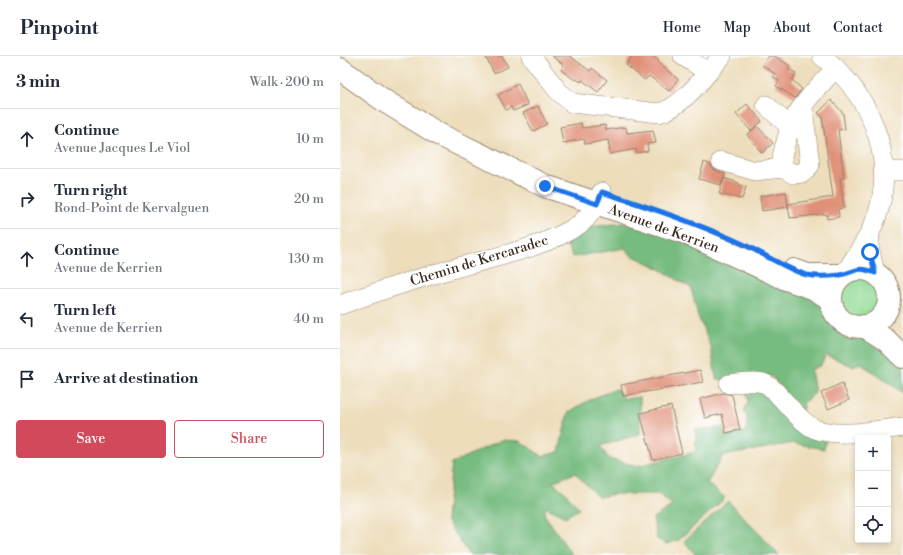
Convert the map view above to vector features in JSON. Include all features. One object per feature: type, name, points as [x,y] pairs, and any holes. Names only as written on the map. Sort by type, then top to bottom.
[{"type":"main road","name":"Avenue de Kerrien","points":[[340,69],[392,106],[440,135],[472,152],[599,198],[686,233],[786,279],[813,288],[831,299]]},
{"type":"main road","name":"Avenue de Kerrien","points":[[599,198],[690,222],[744,244],[801,273],[816,276],[844,274]]},
{"type":"main road","points":[[860,269],[875,273],[886,285],[888,301],[886,309],[877,321],[864,326],[854,326],[845,323],[838,317],[832,308],[832,290],[835,282],[844,274],[860,269]]},
{"type":"main road","points":[[886,309],[896,330],[903,338]]},
{"type":"main road","points":[[864,326],[886,340],[903,357]]},
{"type":"street","points":[[531,56],[558,91],[572,103],[659,113],[666,112],[678,103],[722,56]]},
{"type":"street","points":[[684,56],[708,72]]},
{"type":"street","points":[[783,168],[782,156],[790,127],[803,108],[829,62],[855,90],[870,114],[880,142],[883,171],[881,202],[870,233],[844,274]]},
{"type":"street","points":[[766,104],[790,127]]},
{"type":"street","points":[[721,161],[755,170],[783,168],[793,174],[803,173],[809,168],[810,161],[804,130],[803,108]]},
{"type":"street","points":[[883,171],[903,171]]},
{"type":"street","name":"Chemin de Kercaradec","points":[[340,305],[376,292],[541,242],[579,224],[590,214],[599,198]]},
{"type":"street","points":[[870,233],[869,247],[875,273]]},
{"type":"street","points":[[729,384],[756,382],[766,384],[798,418],[820,431],[844,433],[903,427]]},
{"type":"green space","points":[[623,223],[640,223],[809,291],[818,304],[830,311],[838,322],[875,340],[903,362],[903,393],[860,363],[853,366],[826,355],[821,365],[811,370],[815,393],[804,402],[802,413],[771,376],[758,377],[826,438],[824,449],[793,443],[723,456],[707,483],[725,498],[679,540],[667,544],[657,539],[653,518],[673,505],[658,494],[616,494],[598,497],[575,473],[552,482],[565,492],[579,509],[565,517],[546,507],[544,514],[572,555],[469,555],[446,520],[452,463],[502,440],[520,441],[542,456],[559,452],[568,413],[598,396],[617,389],[624,399],[640,397],[640,434],[600,446],[609,459],[637,466],[696,452],[695,430],[723,427],[726,437],[746,431],[747,418],[744,411],[748,402],[745,380],[716,379],[711,347],[698,316],[691,288],[655,266],[631,255],[625,248],[573,257],[564,240],[590,227]]},
{"type":"green space","points":[[857,277],[865,277],[873,280],[879,286],[882,298],[879,310],[873,316],[865,319],[857,319],[849,316],[843,310],[840,302],[840,294],[843,286],[849,280]]},
{"type":"green space","points":[[728,501],[779,555],[696,555],[684,541]]},
{"type":"building","points":[[485,56],[502,56],[508,67],[494,73]]},
{"type":"building","points":[[552,56],[570,56],[590,71],[592,68],[607,80],[598,92],[582,80],[581,82],[576,79],[575,80],[561,70],[564,65]]},
{"type":"building","points":[[632,56],[652,56],[659,61],[658,63],[678,79],[669,91],[649,76],[645,80],[626,65]]},
{"type":"building","points":[[769,56],[775,56],[790,66],[788,69],[796,73],[792,80],[802,89],[795,98],[776,86],[779,81],[773,77],[775,74],[762,65]]},
{"type":"building","points":[[518,84],[528,105],[513,111],[511,107],[506,110],[498,95]]},
{"type":"building","points":[[831,100],[843,113],[845,129],[838,130],[844,178],[840,178],[844,208],[838,209],[839,217],[827,219],[827,214],[790,218],[788,204],[833,197],[822,116],[818,113]]},
{"type":"building","points":[[747,104],[762,121],[751,131],[736,114]]},
{"type":"building","points":[[538,106],[547,124],[533,131],[523,113]]},
{"type":"building","points":[[581,123],[582,128],[605,125],[606,130],[626,127],[627,133],[653,130],[656,143],[647,144],[648,151],[637,153],[636,149],[610,154],[608,140],[585,144],[584,139],[563,143],[560,127]]},
{"type":"building","points":[[757,126],[773,143],[762,153],[747,135]]},
{"type":"building","points":[[704,162],[711,165],[713,169],[725,174],[721,185],[699,179]]},
{"type":"building","points":[[724,178],[746,187],[742,199],[719,194]]},
{"type":"building","points":[[786,192],[788,207],[762,211],[760,196]]},
{"type":"building","points":[[700,370],[703,382],[623,396],[621,385]]},
{"type":"building","points":[[842,383],[849,400],[828,409],[821,393]]},
{"type":"building","points":[[723,393],[732,395],[740,430],[726,433],[722,414],[705,418],[700,399]]},
{"type":"building","points":[[671,406],[682,453],[653,460],[640,413]]},
{"type":"route","points":[[545,186],[597,204],[602,192],[664,212],[744,244],[793,270],[808,275],[842,275],[846,272],[860,269],[875,273],[870,252]]}]
